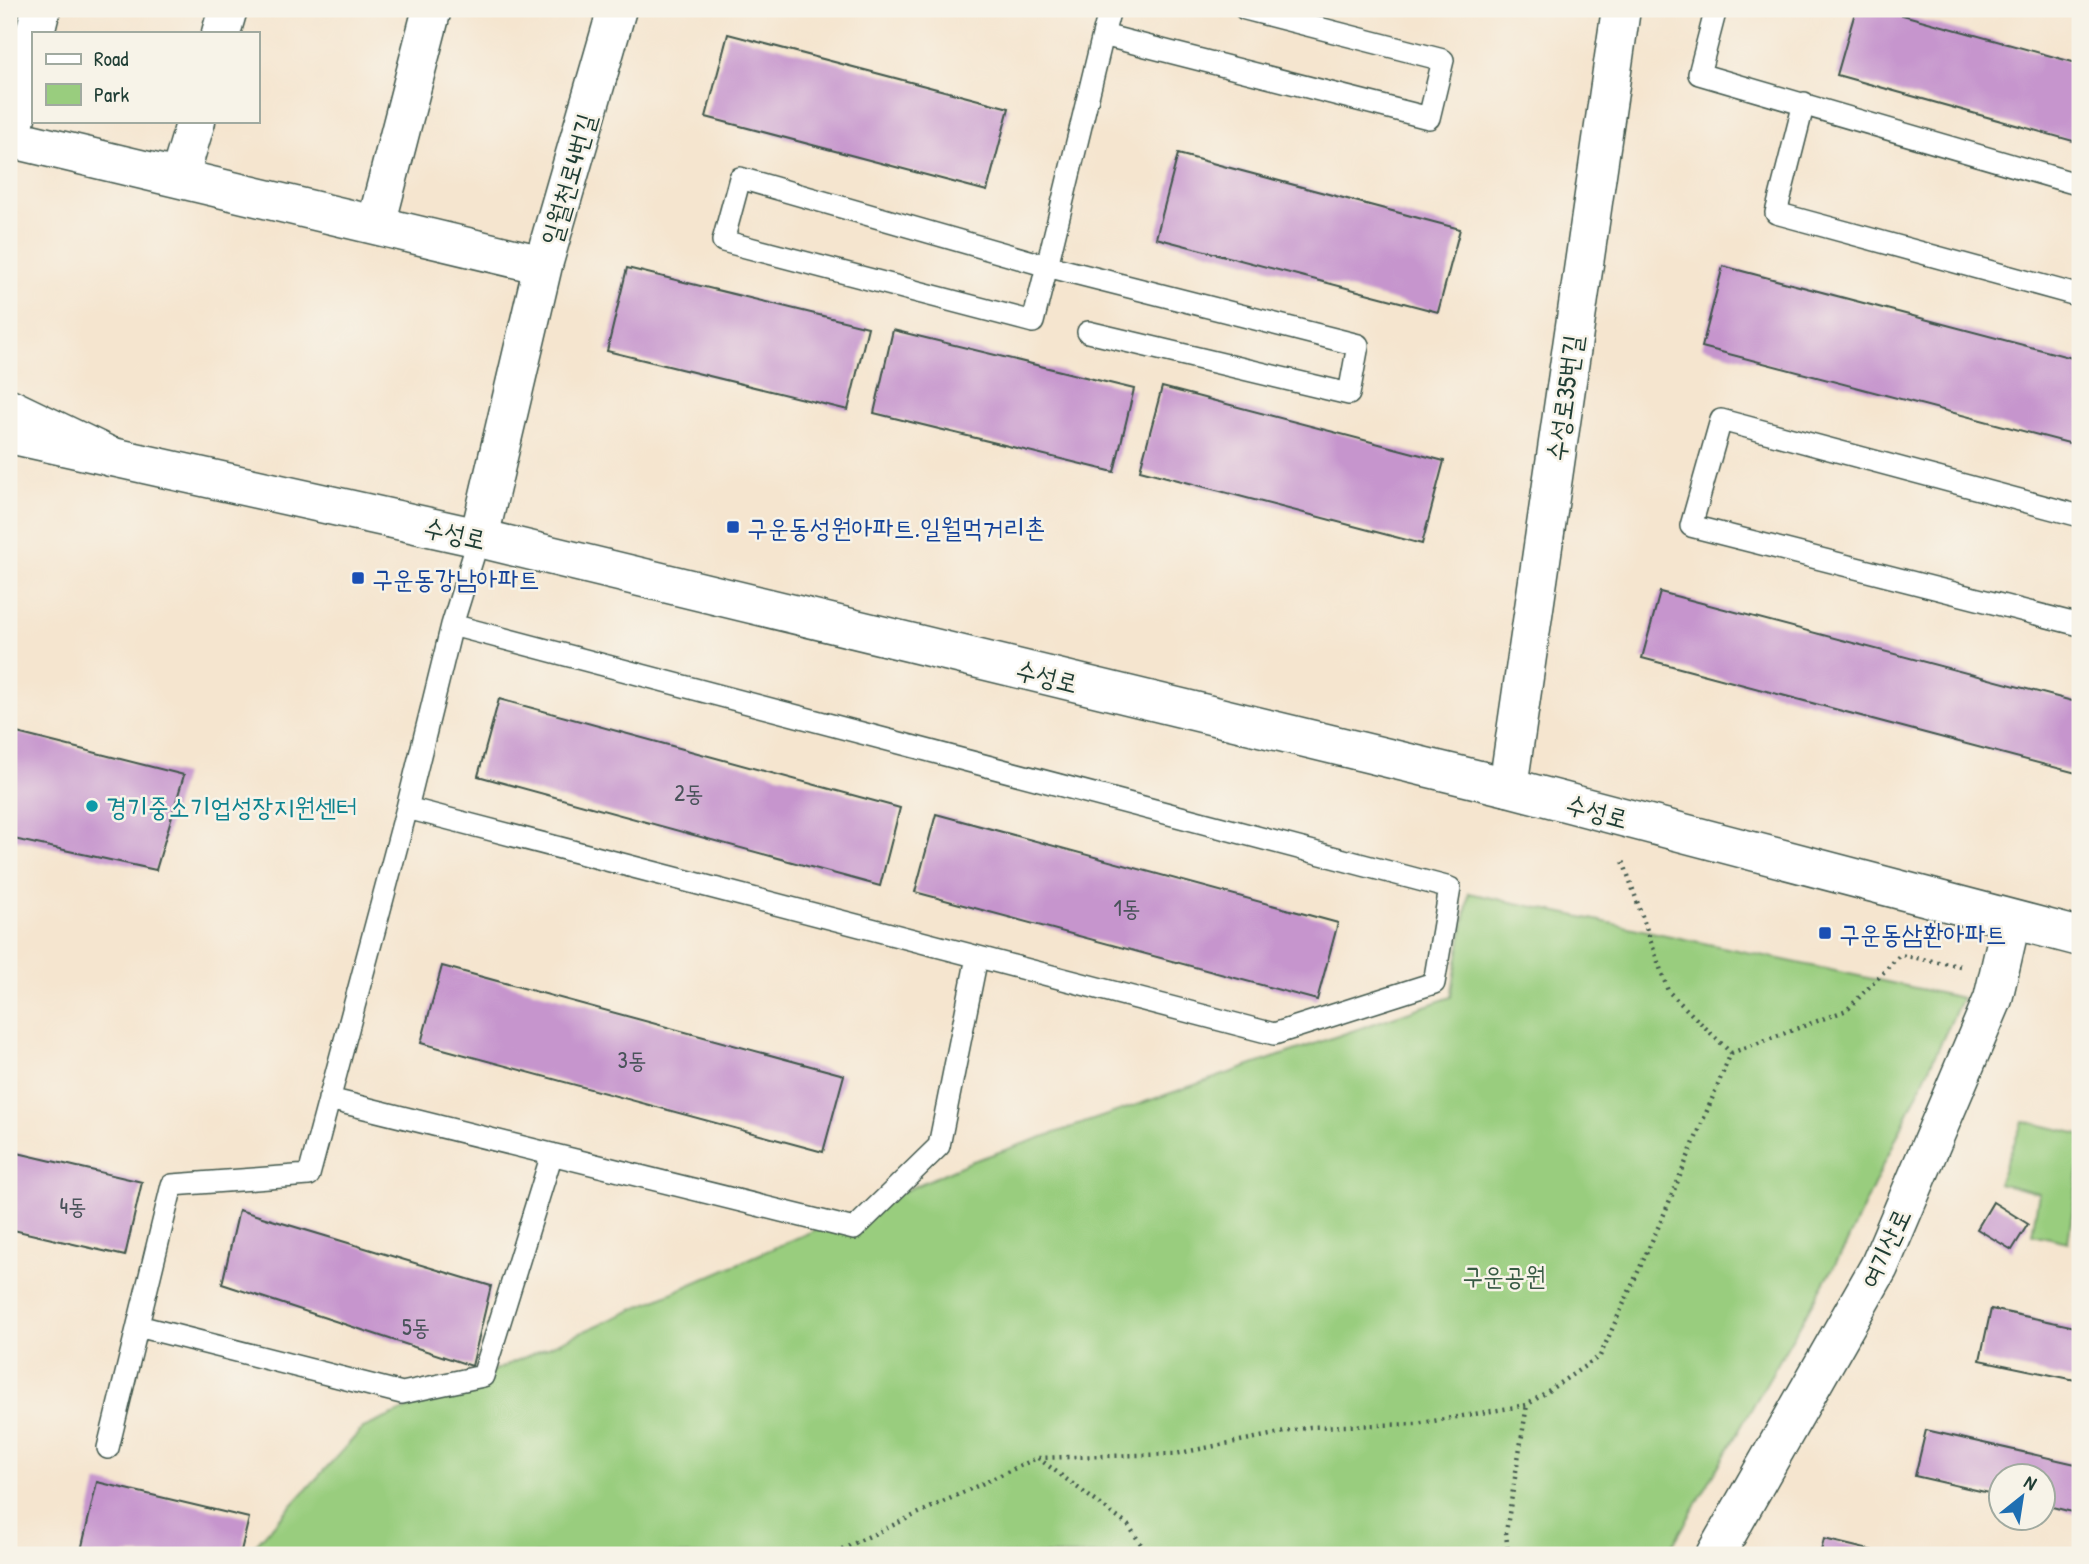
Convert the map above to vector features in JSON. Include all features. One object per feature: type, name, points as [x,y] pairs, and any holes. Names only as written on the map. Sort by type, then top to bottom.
[{"type":"street","points":[[35,32],[41,9]]},
{"type":"street","points":[[221,32],[228,9]]},
{"type":"street","points":[[376,225],[432,9]]},
{"type":"street","name":"일월천로4번길","points":[[32,46],[10,138],[543,265],[617,9]]},
{"type":"street","name":"수성로35번길","points":[[1507,787],[1621,9]]},
{"type":"street","points":[[179,178],[196,122]]},
{"type":"street","points":[[479,538],[543,265]]},
{"type":"street","points":[[9,408],[111,457]]},
{"type":"street","name":"수성로","points":[[9,434],[479,538],[1507,787],[2080,937]]},
{"type":"street","name":"여기산로","points":[[1715,1555],[1879,1268],[1993,999],[2011,920]]},
{"type":"lane","points":[[1088,332],[1349,394],[1358,345],[1047,266],[740,178],[723,241],[1033,322],[1047,266],[1103,35],[1110,9]]},
{"type":"lane","points":[[1103,35],[1429,118],[1443,60],[1245,9]]},
{"type":"lane","points":[[1716,9],[1699,74],[2080,185]]},
{"type":"lane","points":[[1804,103],[1776,213],[2080,296]]},
{"type":"lane","points":[[2080,516],[1721,420],[1691,526],[2080,625]]},
{"type":"lane","points":[[108,1448],[172,1185],[309,1175],[407,808],[452,625],[479,538]]},
{"type":"lane","points":[[407,808],[1274,1034],[1434,983],[1450,888],[452,625]]},
{"type":"lane","points":[[329,1100],[854,1229],[939,1146],[977,957]]},
{"type":"lane","points":[[138,1326],[402,1394],[483,1376],[552,1154]]},
{"type":"path","points":[[1607,814],[1668,991],[1731,1053]]},
{"type":"path","points":[[829,1555],[1037,1458],[1175,1454],[1310,1427],[1416,1424],[1528,1405],[1600,1356],[1665,1212],[1731,1053],[1847,1010],[1900,955],[1999,974]]},
{"type":"path","points":[[1508,1555],[1506,1532],[1528,1405]]},
{"type":"path","points":[[1037,1458],[1129,1526],[1148,1555]]},
{"type":"green space","name":"구운공원","points":[[1469,893],[1962,998],[1845,1247],[1667,1555],[246,1555],[363,1428],[970,1162],[1451,997]]},
{"type":"green space","points":[[2023,1121],[2080,1134],[2080,1159],[2068,1242],[2032,1234],[2039,1193],[1998,1183]]},
{"type":"building","points":[[1856,9],[1881,9],[2080,64],[2080,143],[1837,75]]},
{"type":"building","points":[[728,34],[1009,108],[987,191],[706,117]]},
{"type":"building","points":[[1178,154],[1460,229],[1438,312],[1156,238]]},
{"type":"building","points":[[1723,266],[2080,360],[2080,446],[1702,347]]},
{"type":"building","points":[[627,268],[868,327],[848,410],[607,351]]},
{"type":"building","points":[[893,330],[1134,389],[1114,472],[874,413]]},
{"type":"building","points":[[1162,387],[1444,461],[1422,544],[1140,470]]},
{"type":"building","points":[[1660,592],[2080,703],[2080,774],[1642,658]]},
{"type":"building","points":[[499,699],[900,808],[880,886],[478,776]]},
{"type":"building","name":"경기중소기업성장지원센터","points":[[9,731],[184,775],[156,870],[9,838]]},
{"type":"building","points":[[936,814],[1338,923],[1317,1000],[915,892]]},
{"type":"building","points":[[442,966],[844,1075],[823,1152],[421,1043]]},
{"type":"building","points":[[9,1151],[142,1182],[125,1256],[9,1229]]},
{"type":"building","points":[[1993,1202],[2028,1224],[2012,1250],[1977,1229]]},
{"type":"building","points":[[239,1210],[491,1286],[472,1366],[222,1284]]},
{"type":"building","points":[[1991,1309],[2080,1328],[2080,1381],[1980,1360]]},
{"type":"building","points":[[1926,1430],[2080,1465],[2080,1514],[2058,1508],[2058,1462],[1988,1462],[1988,1493],[1915,1476]]},
{"type":"building","points":[[97,1482],[249,1518],[240,1555],[80,1555]]},
{"type":"building","points":[[1824,1539],[1886,1554],[1886,1555],[1820,1555]]},
{"type":"place","name":"구운동성원아파트.일월먹거리촌","points":[[733,527]]},
{"type":"place","name":"구운동강남아파트","points":[[358,578]]},
{"type":"place","name":"경기중소기업성장지원센터","points":[[92,806]]},
{"type":"place","name":"구운동삼환아파트","points":[[1825,933]]}]
